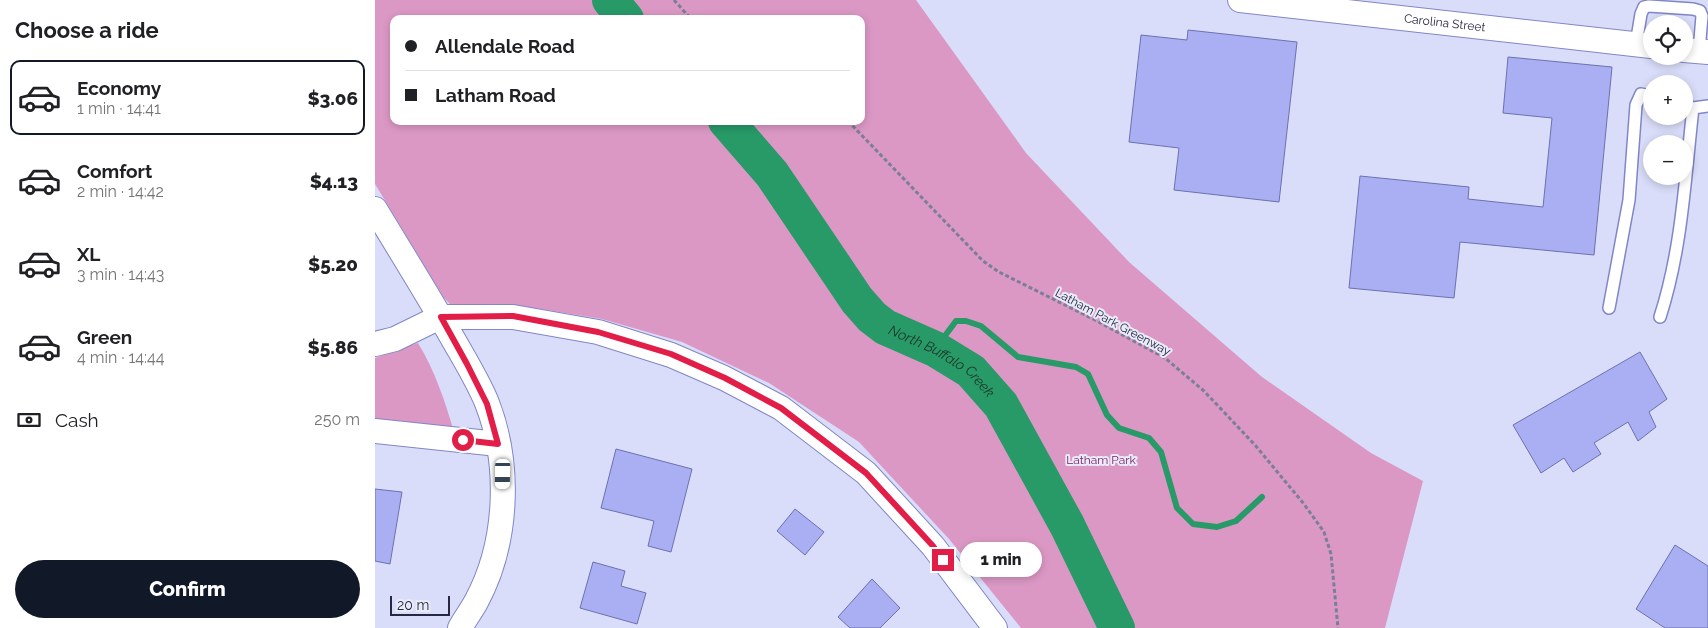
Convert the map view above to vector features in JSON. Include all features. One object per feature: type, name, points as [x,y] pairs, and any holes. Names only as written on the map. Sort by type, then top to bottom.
[{"type":"street","name":"Carolina Street","points":[[1239,0],[1348,6],[1643,45]]},
{"type":"street","points":[[375,209],[441,317],[467,364],[487,404],[498,444],[503,474],[501,517],[497,542],[488,573],[476,602],[460,628]]},
{"type":"street","points":[[375,344],[395,339],[441,317],[513,316],[598,332],[671,354],[725,378],[781,408],[866,473],[933,546],[995,628]]},
{"type":"street","points":[[375,431],[498,444]]},
{"type":"lane","points":[[1643,45],[1641,14],[1644,8],[1649,6],[1693,9],[1699,11],[1702,16],[1697,51]]},
{"type":"lane","points":[[1609,308],[1629,200],[1636,104],[1643,98]]},
{"type":"lane","points":[[1693,107],[1708,106]]},
{"type":"lane","points":[[1660,317],[1667,294],[1679,236],[1687,125]]},
{"type":"path","points":[[674,0],[687,15]]},
{"type":"path","name":"Latham Park Greenway","points":[[852,125],[983,261],[999,272],[1095,320],[1165,358],[1204,391],[1255,445],[1325,532],[1331,554],[1338,628]]},
{"type":"green space","name":"Latham Park","points":[[375,0],[916,0],[1026,153],[1129,262],[1262,377],[1371,453],[1423,481],[1385,628],[1021,628],[949,539],[859,442],[769,383],[682,342],[602,319],[516,305],[459,307],[451,305],[444,298],[375,184]]},
{"type":"green space","points":[[418,343],[430,364],[439,386],[454,432],[375,423],[375,358]]},
{"type":"building","points":[[1188,30],[1297,42],[1279,202],[1174,190],[1179,148],[1129,142],[1141,35],[1187,40]]},
{"type":"building","points":[[1508,57],[1612,67],[1594,255],[1460,242],[1454,298],[1349,288],[1360,176],[1469,187],[1468,199],[1543,207],[1552,118],[1503,113]]},
{"type":"building","points":[[1640,352],[1667,399],[1649,412],[1656,427],[1638,441],[1628,422],[1594,443],[1601,454],[1573,472],[1564,458],[1541,473],[1513,425]]},
{"type":"building","points":[[616,449],[692,469],[671,552],[648,546],[654,521],[601,508]]},
{"type":"building","points":[[375,489],[402,492],[390,564],[375,561]]},
{"type":"building","points":[[795,509],[824,532],[805,555],[777,531]]},
{"type":"building","points":[[1675,545],[1708,566],[1708,628],[1665,628],[1636,609]]},
{"type":"building","points":[[593,562],[625,571],[621,586],[646,593],[637,624],[580,608]]},
{"type":"building","points":[[872,579],[900,608],[880,628],[850,628],[838,617]]},
{"type":"waterway","name":"North Buffalo Creek","points":[[610,0],[623,15]]},
{"type":"waterway","name":"North Buffalo Creek","points":[[729,125],[772,174],[857,300],[872,317],[885,327],[935,349],[971,371],[1001,405],[1067,525],[1117,628]]},
{"type":"waterway","points":[[935,349],[956,321],[966,321],[981,326],[1018,357],[1076,367],[1088,374],[1107,415],[1119,428],[1149,438],[1161,452],[1177,508],[1193,524],[1217,527],[1236,521],[1262,497]]},
{"type":"route","points":[[463,440],[498,444],[487,404],[441,317],[513,316],[598,332],[671,354],[725,378],[781,408],[866,473],[933,546],[943,560]]}]
